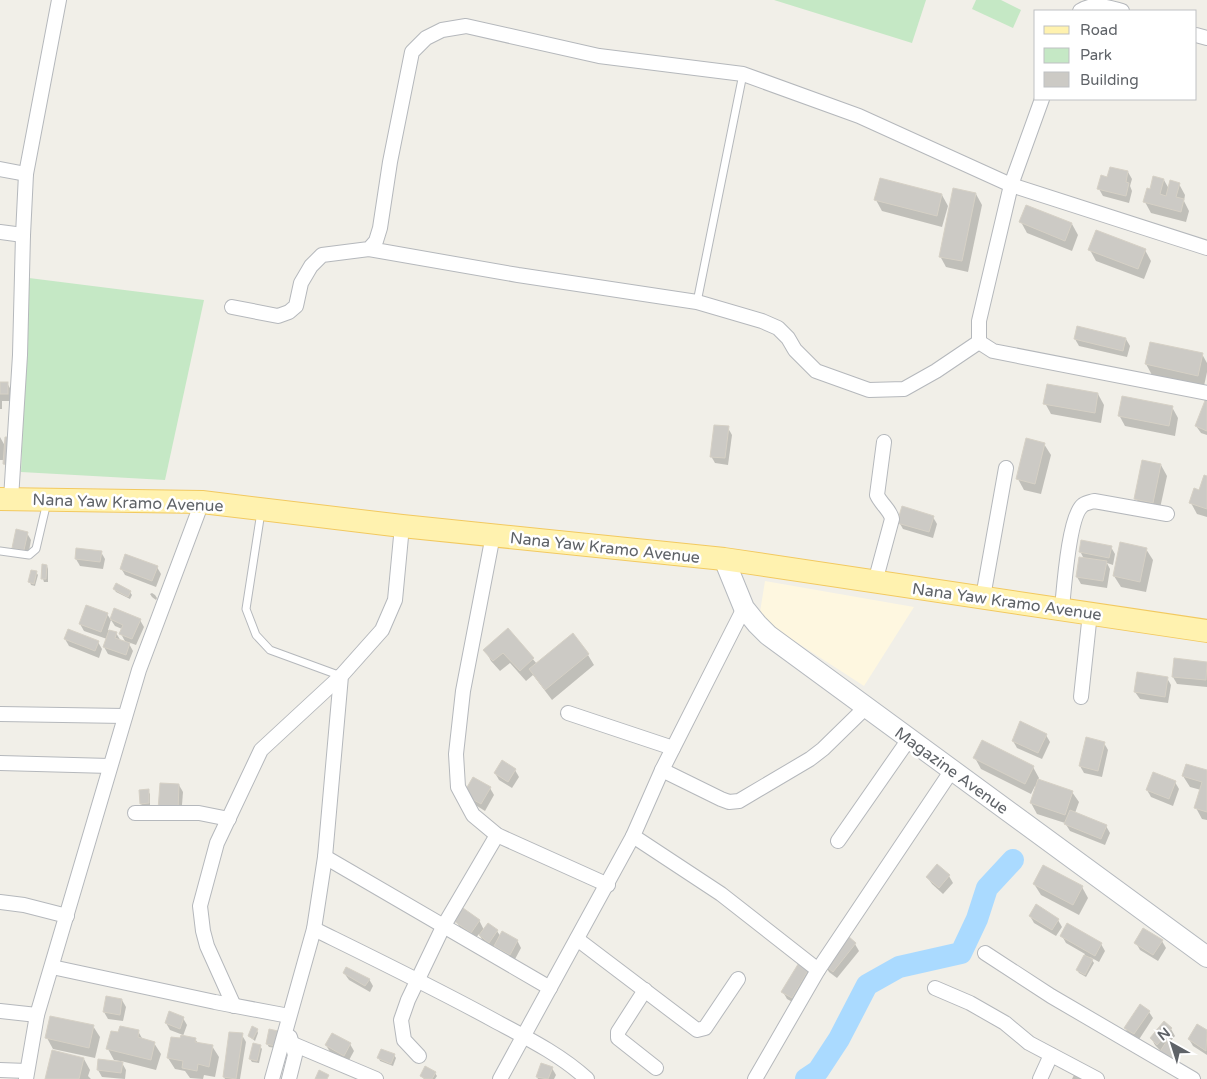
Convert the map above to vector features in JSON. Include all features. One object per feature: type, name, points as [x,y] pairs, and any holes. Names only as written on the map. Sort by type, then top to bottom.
[{"type":"main road","name":"Nana Yaw Kramo Avenue","points":[[5,499],[202,502],[402,526],[724,559],[1207,631]]},
{"type":"street","points":[[5,499],[20,355],[26,174],[58,0]]},
{"type":"street","points":[[1081,10],[1103,2],[1120,10]]},
{"type":"street","points":[[369,249],[376,241],[380,228],[390,162],[412,52],[426,38],[442,30],[466,26],[599,56],[743,74],[859,116],[1011,184],[1207,248]]},
{"type":"street","points":[[979,342],[979,321],[1011,184],[1042,100]]},
{"type":"street","points":[[0,169],[26,174]]},
{"type":"street","points":[[0,232],[23,235]]},
{"type":"street","points":[[232,307],[278,316],[289,312],[296,306],[301,283],[311,266],[322,255],[369,249],[518,275],[697,302],[762,321],[778,328],[788,338],[795,350],[816,371],[869,390],[904,389],[979,342]]},
{"type":"street","points":[[979,342],[993,351],[1207,393]]},
{"type":"street","points":[[875,582],[892,520],[892,514],[877,495],[884,442]]},
{"type":"street","points":[[982,597],[1006,468]]},
{"type":"street","points":[[1062,608],[1072,524],[1084,504],[1094,501],[1168,514]]},
{"type":"street","points":[[0,1070],[27,1075],[37,1016],[139,670],[202,502]]},
{"type":"street","points":[[234,1006],[207,946],[200,906],[217,843],[261,750],[342,676],[382,630],[396,600],[402,526]]},
{"type":"street","points":[[493,535],[463,691],[456,754],[458,787],[473,815],[497,835],[608,885]]},
{"type":"street","name":"Magazine Avenue","points":[[724,559],[744,608],[768,635],[1207,957]]},
{"type":"street","points":[[500,1079],[634,836],[662,770],[744,608]]},
{"type":"street","points":[[1081,697],[1090,613]]},
{"type":"street","points":[[272,1079],[314,929],[325,857],[342,676]]},
{"type":"street","points":[[662,770],[721,799],[729,802],[739,801],[810,759],[866,707]]},
{"type":"street","points":[[568,713],[673,748]]},
{"type":"street","points":[[0,714],[125,716]]},
{"type":"street","points":[[838,841],[909,739]]},
{"type":"street","points":[[0,763],[110,766]]},
{"type":"street","points":[[755,1079],[818,970],[952,770]]},
{"type":"street","points":[[135,813],[199,812],[229,818]]},
{"type":"street","points":[[419,1056],[404,1040],[401,1020],[408,1000],[443,927],[497,835]]},
{"type":"street","points":[[634,836],[720,894],[818,970]]},
{"type":"street","points":[[325,857],[550,988]]},
{"type":"street","points":[[0,902],[24,905],[67,916]]},
{"type":"street","points":[[314,929],[456,999],[524,1036],[577,1070],[586,1079]]},
{"type":"street","points":[[578,939],[697,1030],[705,1028],[738,979]]},
{"type":"street","points":[[985,953],[1051,996],[1193,1079]]},
{"type":"street","points":[[52,967],[234,1006],[288,1022]]},
{"type":"street","points":[[935,988],[970,1003],[1005,1023],[1029,1043],[1097,1079]]},
{"type":"street","points":[[645,990],[618,1032],[618,1038],[656,1068]]},
{"type":"street","points":[[0,1011],[37,1016]]},
{"type":"street","points":[[288,1022],[295,1055],[290,1079]]},
{"type":"street","points":[[293,1044],[376,1079]]},
{"type":"street","points":[[1040,1079],[1051,1055]]},
{"type":"lane","points":[[697,302],[743,74]]},
{"type":"lane","points":[[0,551],[29,555],[36,550],[48,499]]},
{"type":"lane","points":[[262,510],[246,609],[256,635],[270,650],[342,676]]},
{"type":"shaded area","points":[[765,581],[914,607],[864,686],[759,618]]},
{"type":"green space","points":[[774,0],[926,0],[912,43]]},
{"type":"green space","points":[[976,0],[1001,0],[1021,10],[1013,28],[972,9]]},
{"type":"green space","points":[[29,278],[204,300],[165,480],[21,472]]},
{"type":"building","points":[[1110,167],[1128,171],[1126,182],[1129,183],[1126,196],[1097,189],[1101,175],[1107,177]]},
{"type":"building","points":[[1153,176],[1164,179],[1160,194],[1166,196],[1170,180],[1180,183],[1176,197],[1184,199],[1181,212],[1143,202],[1147,188],[1150,189]]},
{"type":"building","points":[[880,178],[942,194],[937,216],[874,200]]},
{"type":"building","points":[[953,188],[976,193],[962,261],[939,257]]},
{"type":"building","points":[[1026,205],[1072,223],[1065,241],[1019,222]]},
{"type":"building","points":[[1096,230],[1146,249],[1138,269],[1088,250]]},
{"type":"building","points":[[1077,326],[1126,338],[1123,351],[1074,339]]},
{"type":"building","points":[[1150,342],[1203,353],[1198,376],[1145,364]]},
{"type":"building","points":[[0,382],[8,382],[8,394],[0,394]]},
{"type":"building","points":[[1047,384],[1098,393],[1095,413],[1043,404]]},
{"type":"building","points":[[1122,396],[1173,406],[1169,426],[1118,416]]},
{"type":"building","points":[[1207,399],[1207,431],[1195,426]]},
{"type":"building","points":[[714,425],[729,426],[725,458],[710,457]]},
{"type":"building","points":[[5,437],[11,437],[9,465],[3,464]]},
{"type":"building","points":[[1026,438],[1045,443],[1035,484],[1016,479]]},
{"type":"building","points":[[1142,460],[1161,464],[1153,503],[1134,499]]},
{"type":"building","points":[[1204,475],[1207,476],[1207,509],[1189,503],[1194,488],[1199,490]]},
{"type":"building","points":[[902,506],[934,516],[929,532],[897,523]]},
{"type":"building","points":[[16,529],[28,532],[24,550],[12,548]]},
{"type":"building","points":[[1081,540],[1112,546],[1109,558],[1079,552]]},
{"type":"building","points":[[1120,542],[1147,548],[1140,582],[1113,576]]},
{"type":"building","points":[[76,548],[102,551],[100,562],[75,559]]},
{"type":"building","points":[[125,554],[158,566],[152,581],[120,569]]},
{"type":"building","points":[[1079,557],[1107,561],[1103,581],[1076,577]]},
{"type":"building","points":[[42,564],[47,565],[46,579],[41,579]]},
{"type":"building","points":[[31,570],[37,571],[34,584],[28,582]]},
{"type":"building","points":[[116,583],[131,591],[128,597],[113,589]]},
{"type":"building","points":[[86,605],[108,613],[101,632],[79,624]]},
{"type":"building","points":[[114,608],[141,619],[132,639],[119,634],[123,625],[110,619]]},
{"type":"building","points":[[508,628],[534,658],[520,671],[503,653],[493,661],[483,650]]},
{"type":"building","points":[[68,629],[99,641],[95,651],[64,639]]},
{"type":"building","points":[[109,630],[117,632],[115,638],[130,643],[126,655],[103,647]]},
{"type":"building","points":[[573,633],[589,654],[545,690],[529,669]]},
{"type":"building","points":[[1174,658],[1207,662],[1206,680],[1172,677]]},
{"type":"building","points":[[1137,672],[1168,677],[1165,697],[1134,692]]},
{"type":"building","points":[[1020,721],[1047,734],[1038,753],[1012,741]]},
{"type":"building","points":[[1086,737],[1105,742],[1098,771],[1079,766]]},
{"type":"building","points":[[982,740],[1034,766],[1025,784],[973,758]]},
{"type":"building","points":[[502,760],[516,769],[508,782],[494,773]]},
{"type":"building","points":[[1186,764],[1207,770],[1207,812],[1194,808],[1202,782],[1182,776]]},
{"type":"building","points":[[1153,772],[1176,781],[1169,799],[1146,790]]},
{"type":"building","points":[[473,777],[491,787],[481,804],[463,794]]},
{"type":"building","points":[[1038,779],[1073,791],[1065,815],[1030,803]]},
{"type":"building","points":[[160,783],[179,784],[178,811],[158,810]]},
{"type":"building","points":[[149,789],[149,803],[140,804],[139,790]]},
{"type":"building","points":[[1070,810],[1107,825],[1101,839],[1064,824]]},
{"type":"building","points":[[937,864],[950,875],[939,888],[926,877]]},
{"type":"building","points":[[1043,865],[1083,886],[1073,905],[1033,884]]},
{"type":"building","points":[[1036,904],[1059,919],[1052,930],[1029,916]]},
{"type":"building","points":[[463,908],[480,920],[471,933],[454,921]]},
{"type":"building","points":[[488,923],[498,930],[489,943],[479,935]]},
{"type":"building","points":[[1067,923],[1102,943],[1095,956],[1060,936]]},
{"type":"building","points":[[1143,928],[1163,940],[1153,955],[1134,943]]},
{"type":"building","points":[[502,931],[518,940],[510,955],[494,946]]},
{"type":"building","points":[[848,936],[856,943],[833,972],[824,965]]},
{"type":"building","points":[[1084,955],[1093,959],[1085,975],[1076,970]]},
{"type":"building","points":[[800,961],[810,967],[792,998],[781,992]]},
{"type":"building","points":[[346,967],[370,979],[365,986],[343,973]]},
{"type":"building","points":[[106,996],[122,999],[120,1015],[103,1012]]},
{"type":"building","points":[[1140,1004],[1150,1011],[1134,1034],[1124,1028]]},
{"type":"building","points":[[169,1011],[184,1017],[180,1029],[165,1023]]},
{"type":"building","points":[[50,1016],[94,1025],[89,1048],[45,1038]]},
{"type":"building","points":[[1164,1021],[1172,1028],[1157,1045],[1150,1038]]},
{"type":"building","points":[[1197,1024],[1207,1030],[1206,1051],[1188,1039]]},
{"type":"building","points":[[120,1026],[139,1030],[138,1037],[155,1042],[151,1060],[106,1049],[111,1031],[118,1032]]},
{"type":"building","points":[[252,1026],[258,1029],[253,1039],[248,1036]]},
{"type":"building","points":[[269,1029],[278,1031],[275,1046],[266,1044]]},
{"type":"building","points":[[229,1032],[243,1033],[236,1079],[223,1077]]},
{"type":"building","points":[[332,1033],[351,1043],[344,1056],[325,1045]]},
{"type":"building","points":[[181,1035],[196,1038],[195,1042],[213,1045],[209,1067],[198,1064],[197,1071],[182,1068],[183,1061],[167,1058],[171,1037],[180,1038]]},
{"type":"building","points":[[1168,1039],[1179,1046],[1171,1060],[1159,1053]]},
{"type":"building","points":[[253,1043],[261,1045],[257,1061],[249,1059]]},
{"type":"building","points":[[381,1049],[395,1054],[391,1064],[377,1058]]},
{"type":"building","points":[[52,1050],[84,1058],[79,1079],[45,1079]]},
{"type":"building","points":[[98,1059],[123,1062],[121,1073],[97,1070]]},
{"type":"building","points":[[541,1063],[553,1067],[548,1079],[536,1077]]},
{"type":"building","points":[[425,1066],[436,1072],[432,1079],[420,1076]]},
{"type":"building","points":[[319,1070],[329,1075],[327,1079],[315,1079]]},
{"type":"waterway","points":[[806,1079],[818,1071],[839,1039],[867,985],[899,967],[961,953],[977,919],[987,888],[1013,860]]}]
